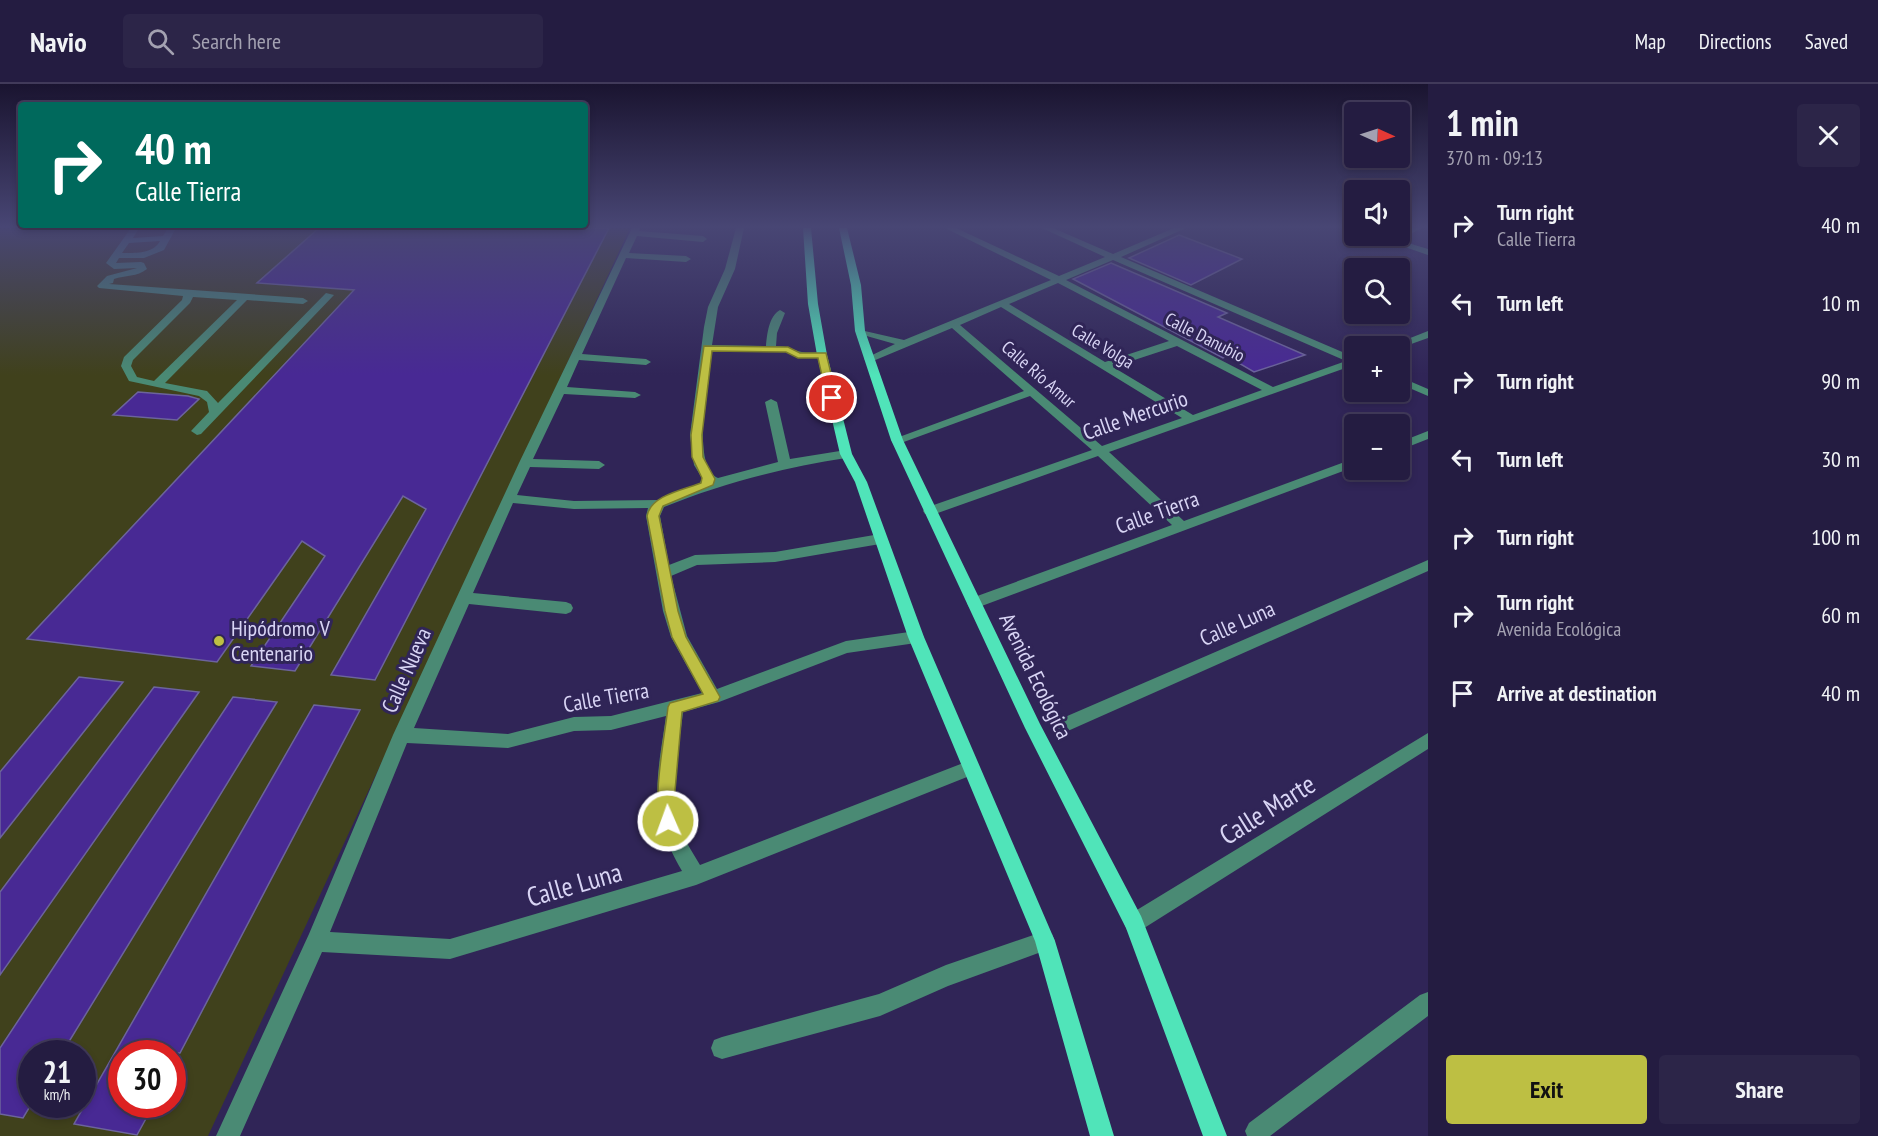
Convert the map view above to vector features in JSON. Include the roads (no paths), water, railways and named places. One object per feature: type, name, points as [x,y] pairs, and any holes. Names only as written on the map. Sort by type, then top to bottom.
[{"type":"main road","points":[[810,277],[822,355],[846,454],[861,482],[916,637],[1045,941],[1102,1136]]},
{"type":"main road","name":"Avenida Ecológica","points":[[854,277],[860,331],[897,440],[1034,728],[1134,923],[1215,1136]]},
{"type":"street","points":[[111,277],[102,286],[303,301]]},
{"type":"street","name":"Calle Nueva","points":[[228,1136],[316,941],[402,735],[525,463],[614,277]]},
{"type":"street","points":[[711,482],[700,465],[696,435],[713,307],[726,277]]},
{"type":"street","name":"Calle Danubio","points":[[1053,277],[1274,392]]},
{"type":"street","points":[[869,359],[902,343],[1062,277]]},
{"type":"street","points":[[1163,277],[1344,358]]},
{"type":"street","points":[[189,294],[185,303],[128,358],[126,366],[133,379],[203,393],[212,402],[215,412]]},
{"type":"street","points":[[197,431],[329,295]]},
{"type":"street","points":[[156,385],[244,298]]},
{"type":"street","name":"Calle Volga","points":[[1000,303],[1190,418]]},
{"type":"street","points":[[771,349],[772,333],[780,313]]},
{"type":"street","name":"Calle Río Amur","points":[[952,323],[1099,450],[1182,527]]},
{"type":"street","points":[[860,331],[902,343]]},
{"type":"street","points":[[1410,341],[1428,334]]},
{"type":"street","points":[[1104,366],[1177,342]]},
{"type":"street","points":[[708,348],[789,350],[798,356],[822,355]]},
{"type":"street","points":[[576,357],[646,362]]},
{"type":"street","name":"Calle Mercurio","points":[[930,511],[1344,366]]},
{"type":"street","points":[[1410,385],[1428,393]]},
{"type":"street","points":[[560,390],[635,395]]},
{"type":"street","points":[[897,440],[1032,392]]},
{"type":"street","points":[[771,402],[785,464]]},
{"type":"street","points":[[1410,442],[1428,435]]},
{"type":"street","points":[[713,697],[679,637],[664,573],[653,516],[654,509],[659,504],[711,482],[785,464],[846,454]]},
{"type":"street","points":[[525,463],[599,465]]},
{"type":"street","name":"Calle Tierra","points":[[974,603],[1344,467]]},
{"type":"street","points":[[509,498],[573,505],[659,504]]},
{"type":"street","points":[[664,573],[695,560],[775,557],[880,539]]},
{"type":"street","name":"Calle Luna","points":[[1064,725],[1428,565]]},
{"type":"street","points":[[464,598],[566,608]]},
{"type":"street","name":"Calle Tierra","points":[[402,735],[508,741],[574,724],[611,723],[713,697],[846,647],[916,637]]},
{"type":"street","points":[[675,707],[667,811],[675,839],[696,876]]},
{"type":"street","name":"Calle Marte","points":[[1134,923],[1428,740]]},
{"type":"street","name":"Calle Luna","points":[[316,941],[450,949],[696,876],[971,768]]},
{"type":"street","points":[[722,1048],[880,1005],[946,976],[1045,941]]},
{"type":"street","points":[[1257,1131],[1428,1003]]},
{"type":"place","name":"Hipódromo V Centenario","points":[[219,641]]}]
